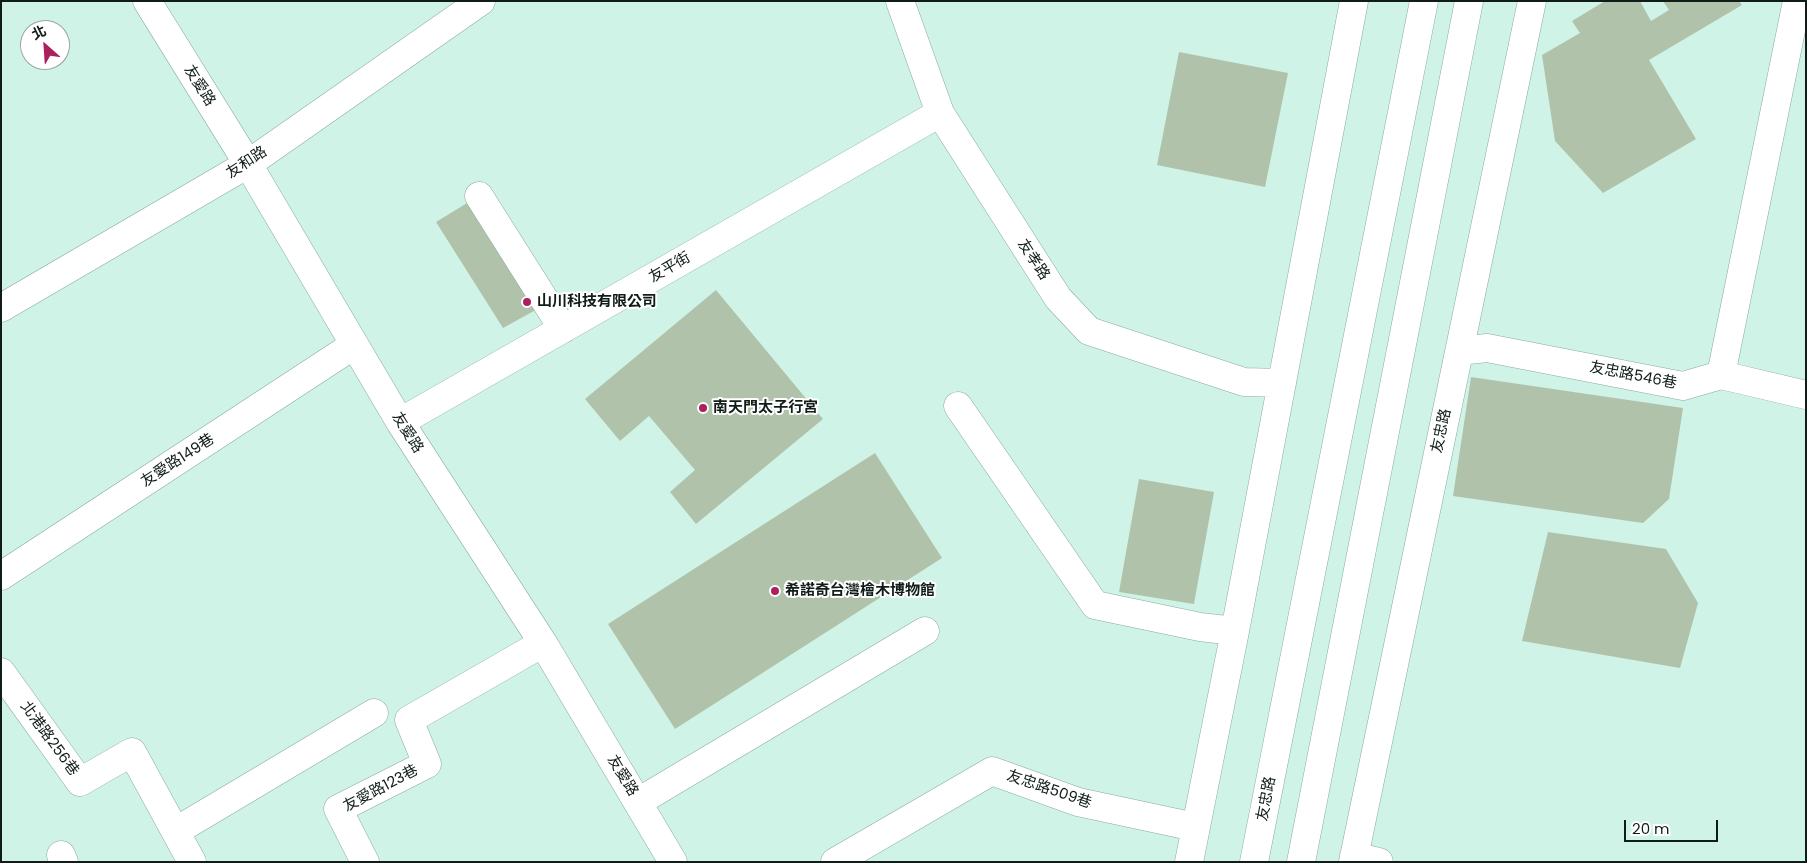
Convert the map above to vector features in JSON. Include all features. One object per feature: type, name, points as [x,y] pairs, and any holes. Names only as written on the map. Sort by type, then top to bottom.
[{"type":"street","name":"友愛路","points":[[146,1],[248,164],[400,422],[543,643],[673,862]]},
{"type":"street","name":"友孝路","points":[[900,1],[940,113],[1058,298],[1089,332],[1244,382],[1282,383]]},
{"type":"street","points":[[1188,862],[1235,631],[1354,1]]},
{"type":"street","name":"友忠路","points":[[1254,862],[1424,1]]},
{"type":"street","points":[[1301,862],[1469,1]]},
{"type":"street","name":"友忠路","points":[[1362,860],[1459,351],[1532,1]]},
{"type":"street","points":[[1721,375],[1797,1]]},
{"type":"street","name":"友和路","points":[[1,308],[248,164],[479,2]]},
{"type":"street","name":"友平街","points":[[400,422],[940,113]]},
{"type":"street","points":[[479,196],[563,329]]},
{"type":"street","name":"友愛路149巷","points":[[1,576],[354,345]]},
{"type":"street","name":"友忠路546巷","points":[[1459,351],[1487,348],[1683,386],[1721,375],[1806,395]]},
{"type":"street","points":[[958,406],[1094,605],[1235,631]]},
{"type":"street","points":[[638,802],[925,631]]},
{"type":"street","name":"友愛路123巷","points":[[365,862],[338,810],[427,764],[409,720],[543,643]]},
{"type":"street","name":"北港路256巷","points":[[1,672],[80,782],[132,752],[192,862]]},
{"type":"street","points":[[176,831],[374,712]]},
{"type":"street","name":"友忠路509巷","points":[[835,862],[992,771],[1078,802],[1195,827]]},
{"type":"building","points":[[1605,1],[1640,1],[1651,21],[1669,10],[1663,1],[1739,1],[1742,5],[1649,60],[1696,139],[1603,193],[1555,141],[1542,55],[1580,33],[1572,21]]},
{"type":"building","points":[[1179,52],[1288,73],[1265,187],[1157,165]]},
{"type":"building","points":[[472,200],[541,307],[503,328],[436,222]]},
{"type":"building","name":"南天門太子行宮","points":[[716,290],[823,419],[696,524],[670,492],[695,470],[649,416],[620,441],[585,399]]},
{"type":"building","points":[[1471,377],[1683,408],[1669,499],[1643,523],[1453,496]]},
{"type":"building","name":"希諾奇台灣檜木博物館","points":[[875,453],[942,558],[675,729],[608,624]]},
{"type":"building","points":[[1139,479],[1214,492],[1194,604],[1119,592]]},
{"type":"building","points":[[1548,532],[1666,549],[1698,603],[1680,668],[1522,641]]},
{"type":"place","name":"山川科技有限公司","points":[[527,302]]},
{"type":"place","name":"南天門太子行宮","points":[[703,408]]},
{"type":"place","name":"希諾奇台灣檜木博物館","points":[[775,591]]}]
